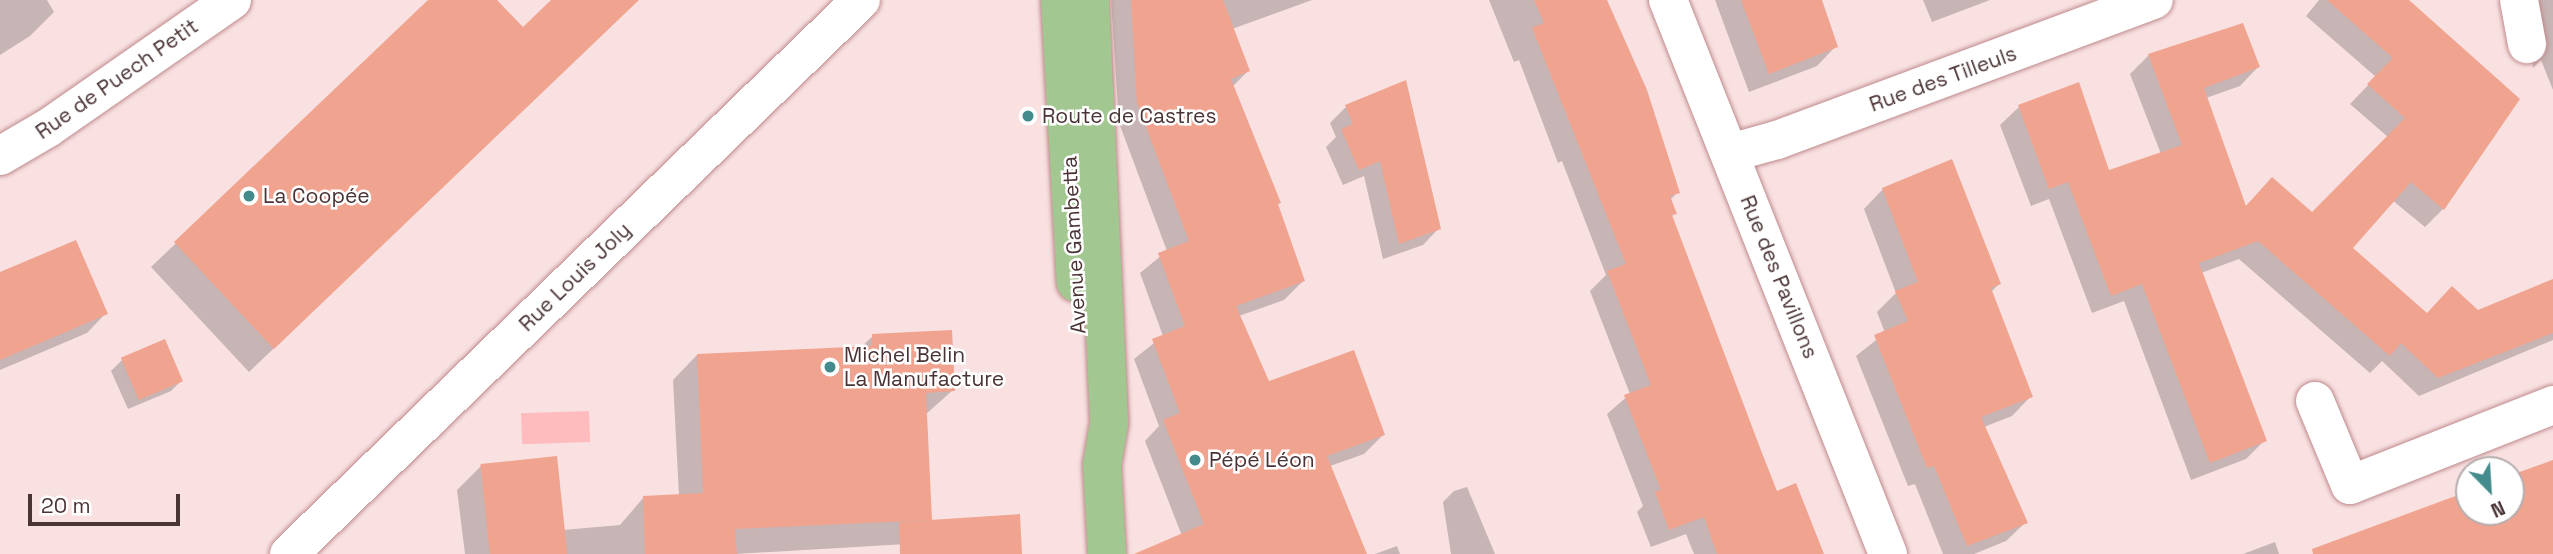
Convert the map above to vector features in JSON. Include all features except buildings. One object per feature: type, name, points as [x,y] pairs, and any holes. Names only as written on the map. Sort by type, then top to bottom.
[{"type":"main road","name":"Avenue Gambetta","points":[[1060,0],[1085,450],[1103,487]]},
{"type":"main road","points":[[1090,0],[1109,424]]},
{"type":"main road","points":[[1102,0],[1125,389],[1109,424]]},
{"type":"main road","name":"Avenue Gambetta","points":[[1107,554],[1103,487],[1109,424]]},
{"type":"street","name":"Rue de Puech Petit","points":[[0,156],[232,0]]},
{"type":"street","name":"Rue Louis Joly","points":[[289,554],[861,0]]},
{"type":"street","name":"Rue des Pavillons","points":[[1668,0],[1888,554]]},
{"type":"street","name":"Rue des Tilleuls","points":[[1730,153],[1777,141],[2154,0]]},
{"type":"street","points":[[2519,0],[2527,44]]},
{"type":"street","points":[[2315,401],[2350,485],[2553,405]]},
{"type":"shaded area","points":[[589,411],[590,442],[522,444],[521,413]]},
{"type":"place","name":"Route de Castres","points":[[1028,116]]},
{"type":"place","name":"La Coopée","points":[[249,196]]},
{"type":"place","name":"Michel Belin La Manufacture","points":[[830,367]]},
{"type":"place","name":"Pépé Léon","points":[[1195,460]]}]
